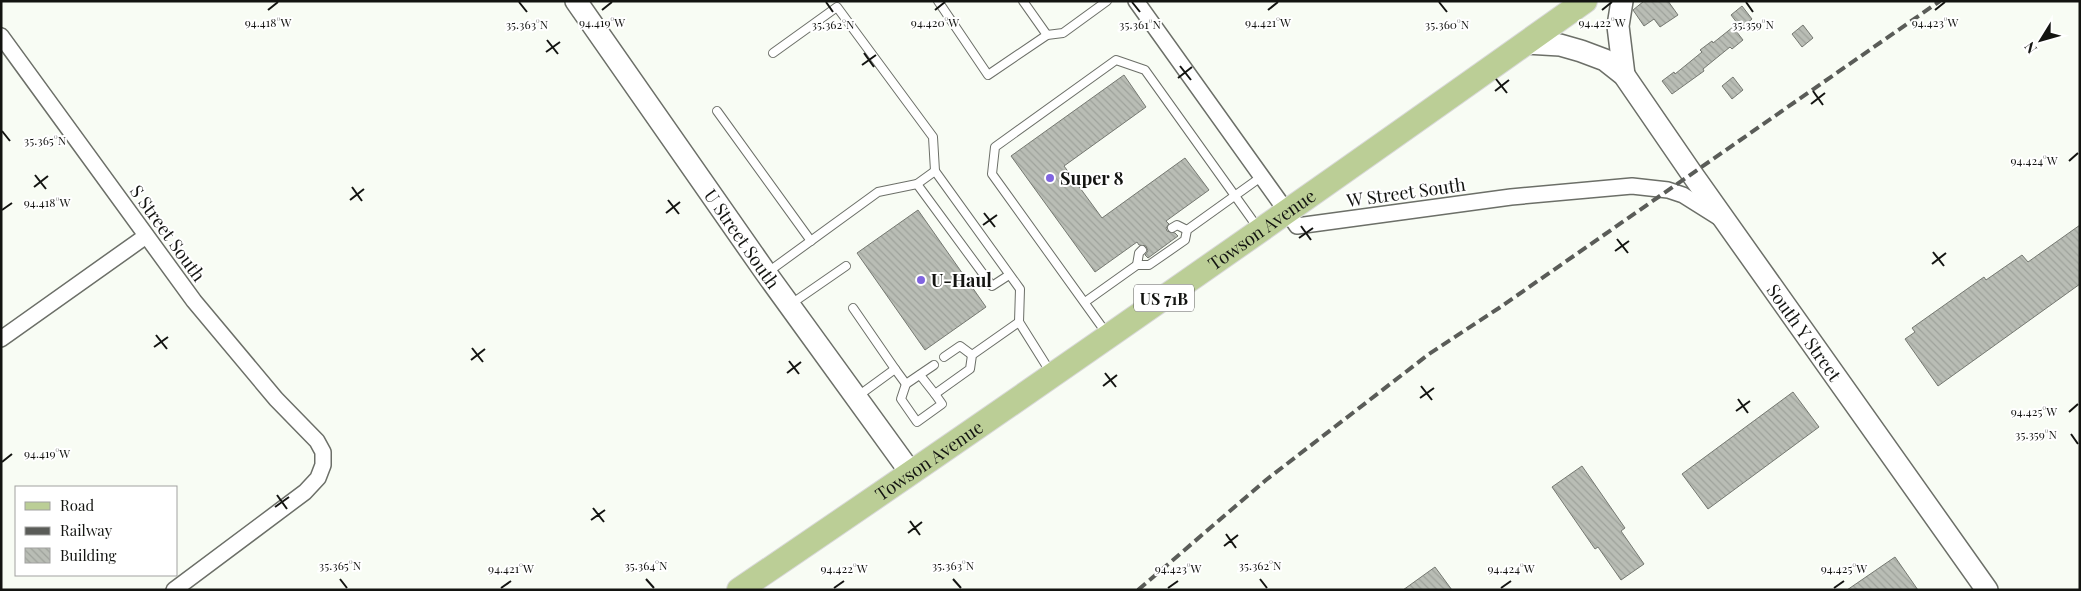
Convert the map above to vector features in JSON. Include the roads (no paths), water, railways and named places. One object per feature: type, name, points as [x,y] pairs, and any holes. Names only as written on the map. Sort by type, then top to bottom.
[{"type":"main road","name":"U Street South","points":[[576,1],[766,274],[912,473]]},
{"type":"main road","name":"Towson Avenue","points":[[739,590],[912,473],[1260,231],[1585,1]]},
{"type":"main road","name":"South Y Street","points":[[1622,1],[1618,26],[1624,75]]},
{"type":"main road","name":"South Y Street","points":[[1526,43],[1560,45],[1581,51],[1605,60],[1624,75],[1987,590]]},
{"type":"street","name":"W Street South","points":[[1136,1],[1297,226],[1511,197],[1632,186],[1668,190],[1683,195],[1727,223]]},
{"type":"street","name":"S Street South","points":[[1,36],[194,301],[276,399],[317,441],[323,452],[323,465],[318,478],[305,492],[174,590]]},
{"type":"street","points":[[1,339],[146,236]]},
{"type":"lane","points":[[938,1],[988,74],[1047,35],[1063,33],[1107,1]]},
{"type":"lane","points":[[1023,1],[1047,35]]},
{"type":"lane","points":[[773,53],[837,7],[933,137],[935,171],[1020,289],[1019,322],[1052,375]]},
{"type":"lane","points":[[1109,336],[992,174],[995,147],[1116,60],[1145,70],[1260,231]]},
{"type":"lane","points":[[717,111],[811,241]]},
{"type":"lane","points":[[766,274],[878,192],[917,184],[935,171]]},
{"type":"lane","points":[[1084,302],[1137,265],[1149,265],[1185,240],[1187,230],[1261,177]]},
{"type":"lane","points":[[917,184],[992,286],[1009,275]]},
{"type":"lane","points":[[1172,228],[1177,225],[1187,230]]},
{"type":"lane","points":[[1137,265],[1139,253],[1142,250]]},
{"type":"lane","points":[[789,306],[846,266]]},
{"type":"lane","points":[[853,308],[906,384]]},
{"type":"lane","points":[[935,394],[970,369],[972,354],[1019,322]]},
{"type":"lane","points":[[944,357],[960,346],[972,354]]},
{"type":"lane","points":[[920,375],[942,404],[917,422],[901,399],[906,384],[934,365]]},
{"type":"lane","points":[[856,398],[895,368]]},
{"type":"railway","points":[[1138,590],[1266,480],[1429,354],[1499,308],[1940,1]]},
{"type":"place","name":"Super 8","points":[[1050,178]]},
{"type":"place","name":"U-Haul","points":[[921,280]]}]
